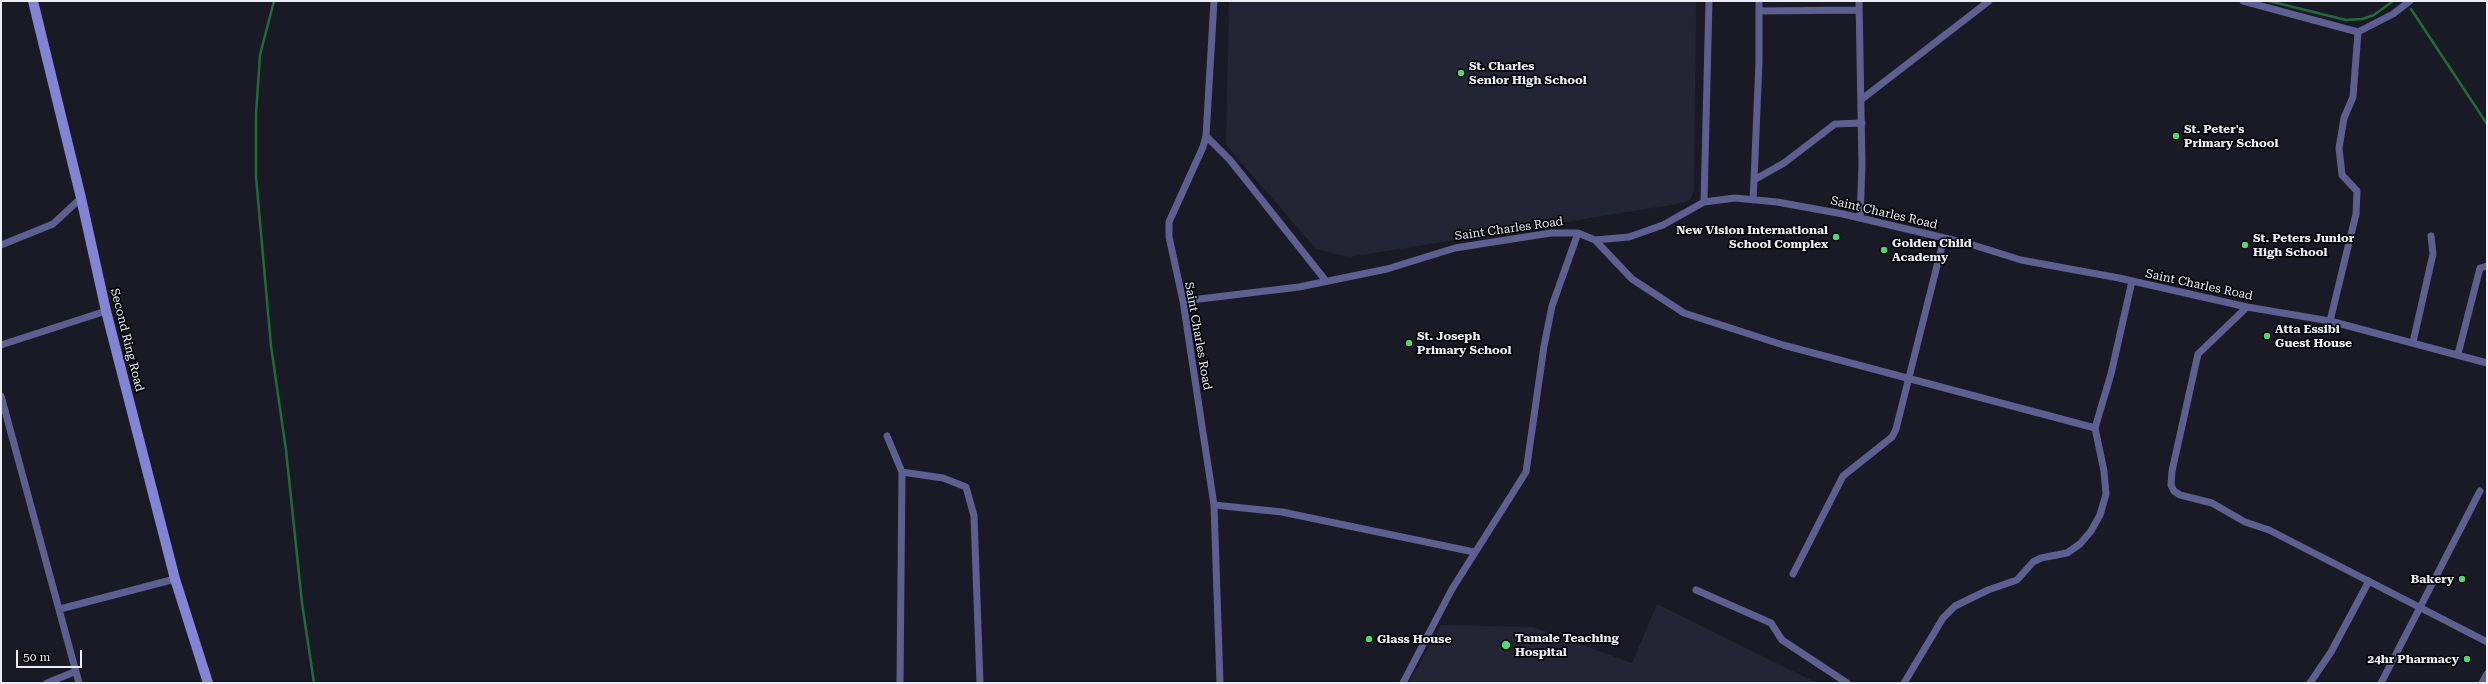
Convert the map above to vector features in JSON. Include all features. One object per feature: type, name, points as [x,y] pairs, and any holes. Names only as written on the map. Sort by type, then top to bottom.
[{"type":"main road","name":"Second Ring Road","points":[[33,1],[81,198],[106,311],[175,579],[208,683]]},
{"type":"street","name":"Saint Charles Road","points":[[1214,1],[1206,136],[1203,147],[1169,222],[1169,237],[1183,301],[1214,505],[1220,683]]},
{"type":"street","points":[[1704,202],[1709,1]]},
{"type":"street","points":[[1753,200],[1759,1]]},
{"type":"street","points":[[1859,1],[1862,99],[1860,218]]},
{"type":"street","points":[[1862,99],[1989,1]]},
{"type":"street","points":[[2243,1],[2358,32],[2393,14],[2410,1]]},
{"type":"street","points":[[1759,11],[1859,10]]},
{"type":"street","points":[[2330,321],[2356,214],[2357,191],[2342,175],[2339,148],[2344,118],[2354,97],[2358,32]]},
{"type":"street","points":[[1754,180],[1784,163],[1835,124],[1862,123]]},
{"type":"street","points":[[1206,136],[1230,160],[1326,281]]},
{"type":"street","points":[[1,245],[54,224],[81,198]]},
{"type":"street","name":"Saint Charles Road","points":[[1183,301],[1264,293],[1387,269],[1455,248],[1565,231],[1578,232],[1595,240],[1629,237],[1647,232],[1704,202],[1734,198],[1813,208],[1860,218],[1944,238],[2021,260],[2132,281],[2247,307],[2330,321],[2487,363]]},
{"type":"street","points":[[1403,683],[1452,589],[1526,472],[1544,346],[1552,306],[1578,232]]},
{"type":"street","points":[[2412,342],[2433,254],[2431,236]]},
{"type":"street","points":[[1793,574],[1843,476],[1892,437],[1909,380],[1944,238]]},
{"type":"street","points":[[1595,240],[1632,279],[1684,313],[1783,345],[1909,380],[2096,428]]},
{"type":"street","points":[[2458,354],[2480,268],[2487,266]]},
{"type":"street","points":[[1904,683],[1943,618],[1955,606],[1988,590],[2017,580],[2033,562],[2041,558],[2067,553],[2080,544],[2091,531],[2100,515],[2106,494],[2104,472],[2096,428],[2113,367],[2132,281]]},
{"type":"street","points":[[2247,307],[2198,354],[2171,485],[2174,492],[2180,495],[2212,503],[2245,522],[2269,530],[2369,581],[2408,603],[2422,607],[2487,642]]},
{"type":"street","points":[[1,345],[106,311]]},
{"type":"street","points":[[1,396],[60,609],[74,672],[79,683]]},
{"type":"street","points":[[887,436],[902,472],[900,683]]},
{"type":"street","points":[[902,472],[943,478],[966,487],[974,516],[980,683]]},
{"type":"street","points":[[2381,683],[2422,607],[2480,491]]},
{"type":"street","points":[[1214,505],[1282,512],[1474,552]]},
{"type":"street","points":[[60,609],[175,579]]},
{"type":"street","points":[[2310,683],[2331,652],[2369,581]]},
{"type":"street","points":[[1696,590],[1771,623],[1782,640],[1847,683]]},
{"type":"street","points":[[47,683],[74,672]]},
{"type":"street","points":[[2482,683],[2487,674]]},
{"type":"shaded area","name":"St. Charles Senior High School","points":[[1229,1],[1696,1],[1694,191],[1690,200],[1677,204],[1349,257],[1316,249],[1226,145]]},
{"type":"shaded area","name":"Tamale Teaching Hospital","points":[[1657,604],[1817,683],[1409,683],[1441,625],[1533,627],[1632,663]]},
{"type":"waterway","points":[[274,1],[260,55],[256,114],[256,177],[271,346],[286,450],[302,603],[314,683]]},
{"type":"waterway","points":[[2269,1],[2346,20],[2362,19],[2374,15],[2393,1]]},
{"type":"waterway","points":[[2411,9],[2487,124]]},
{"type":"place","name":"St. Charles Senior High School","points":[[1461,73]]},
{"type":"place","name":"St. Peter's Primary School","points":[[2176,136]]},
{"type":"place","name":"New Vision International School Complex","points":[[1836,237]]},
{"type":"place","name":"St. Peters Junior High School","points":[[2245,245]]},
{"type":"place","name":"Golden Child Academy","points":[[1884,250]]},
{"type":"place","name":"Atta Essibi Guest House","points":[[2267,336]]},
{"type":"place","name":"St. Joseph Primary School","points":[[1409,343]]},
{"type":"place","name":"Bakery","points":[[2462,579]]},
{"type":"place","name":"Glass House","points":[[1369,639]]},
{"type":"place","name":"Tamale Teaching Hospital","points":[[1506,645]]},
{"type":"place","name":"24hr Pharmacy","points":[[2467,659]]}]
